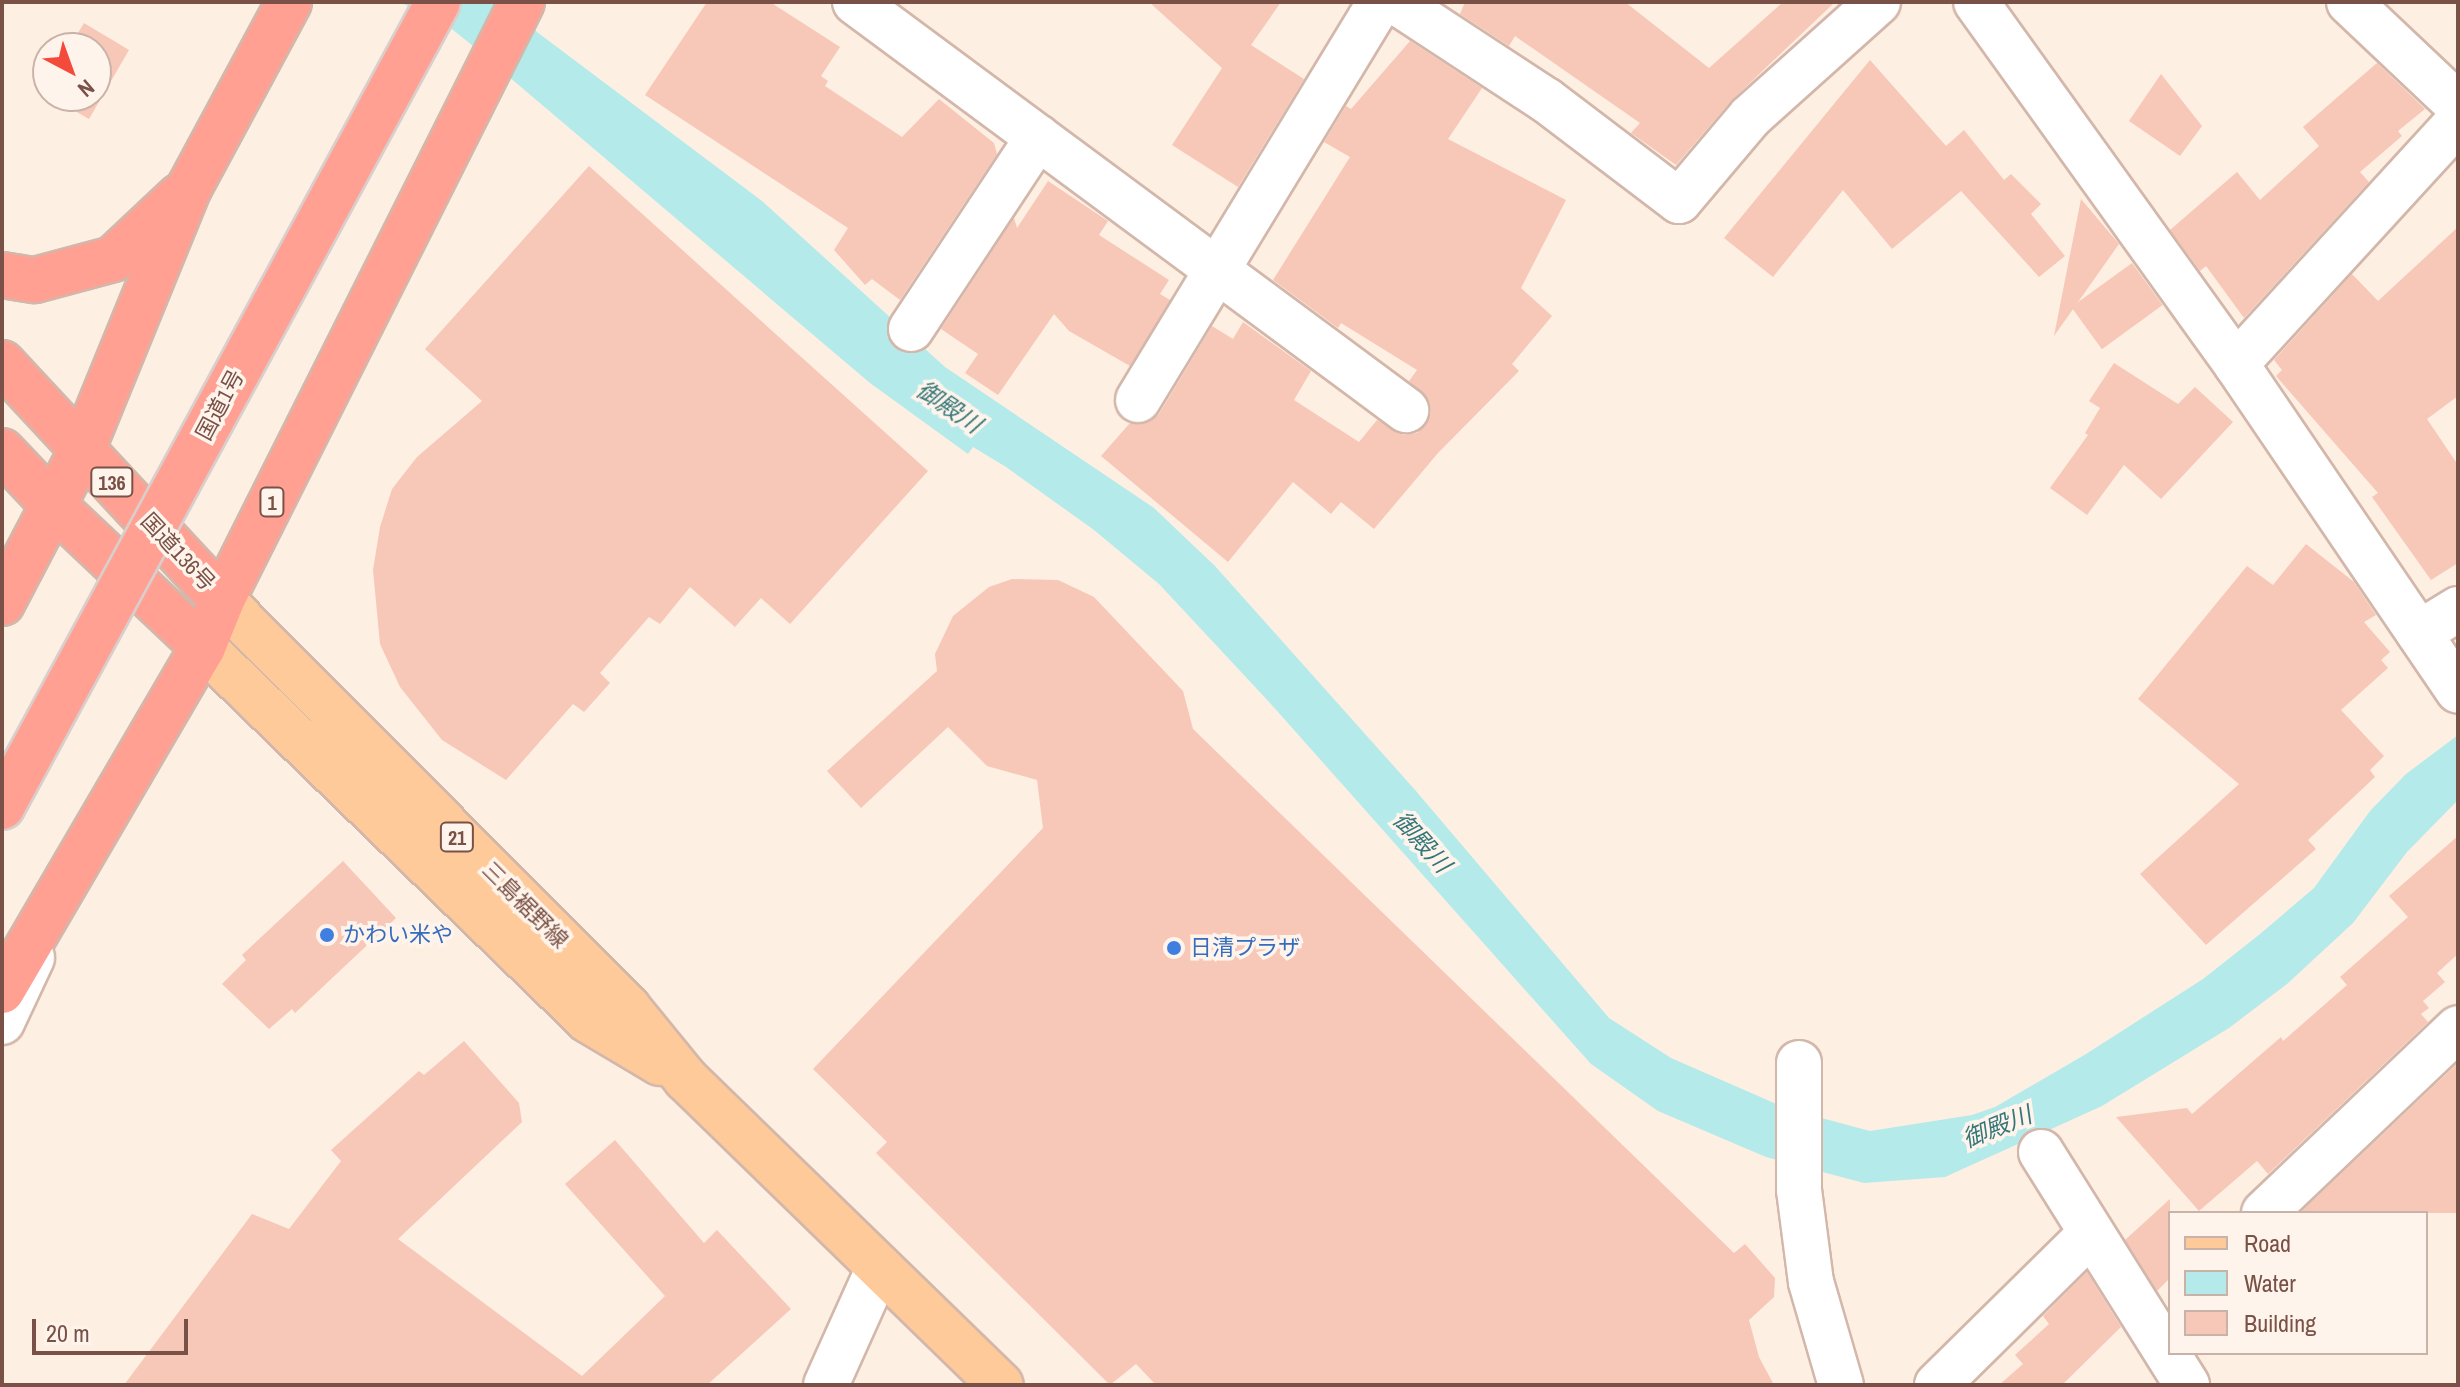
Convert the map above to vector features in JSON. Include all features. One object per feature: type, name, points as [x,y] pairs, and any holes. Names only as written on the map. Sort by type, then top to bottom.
[{"type":"highway","points":[[2,603],[82,450],[189,188],[289,2]]},
{"type":"highway","name":"国道1号","points":[[2,807],[438,2]]},
{"type":"highway","name":"1","points":[[2,991],[203,647],[222,600],[522,2]]},
{"type":"highway","points":[[2,275],[35,280],[113,259],[189,188]]},
{"type":"highway","name":"国道136号","points":[[3,366],[222,600]]},
{"type":"highway","name":"136","points":[[2,451],[54,506],[203,647]]},
{"type":"main road","name":"三島裾野線","points":[[222,600],[628,1008],[686,1079],[1001,1385]]},
{"type":"main road","name":"三島裾野線","points":[[203,647],[588,1020],[686,1079]]},
{"type":"street","points":[[1138,400],[1380,2]]},
{"type":"street","points":[[1396,2],[1546,100],[1679,201],[1750,117],[1878,2]]},
{"type":"street","points":[[1976,2],[2236,364],[2458,691]]},
{"type":"street","points":[[2349,2],[2458,105]]},
{"type":"street","points":[[861,4],[1406,410]]},
{"type":"street","points":[[2236,364],[2458,122]]},
{"type":"street","points":[[911,329],[1038,137]]},
{"type":"street","points":[[2419,633],[2458,609]]},
{"type":"street","points":[[2,1022],[81,855]]},
{"type":"street","points":[[2266,1211],[2456,1036]]},
{"type":"street","points":[[1799,1067],[1797,1171],[1811,1282],[1841,1385]]},
{"type":"street","points":[[2041,1152],[2091,1233],[2160,1312],[2168,1334]]},
{"type":"street","points":[[1937,1385],[2091,1233]]},
{"type":"street","points":[[826,1385],[879,1267]]},
{"type":"street","points":[[2176,1355],[2187,1385]]},
{"type":"water","name":"御殿川","points":[[400,2],[514,2],[537,32],[762,201],[945,367],[1154,508],[1215,566],[1416,791],[1609,1018],[1671,1058],[1788,1109],[1870,1131],[1972,1115],[1995,1107],[2086,1054],[2203,979],[2260,934],[2314,888],[2370,811],[2406,774],[2458,735],[2458,800],[2407,852],[2353,923],[2287,984],[2229,1028],[2102,1106],[1945,1177],[1864,1183],[1766,1157],[1658,1111],[1591,1064],[1270,703],[1159,584],[1094,530],[1006,467],[973,447],[968,454],[870,383],[468,42],[448,26]]},
{"type":"building","points":[[707,2],[770,2],[840,47],[821,76],[828,81],[825,86],[902,137],[939,99],[994,143],[997,154],[900,300],[872,279],[865,285],[834,250],[848,228],[645,95]]},
{"type":"building","points":[[1149,2],[1281,2],[1251,45],[1304,79],[1238,187],[1172,145],[1222,68]]},
{"type":"building","points":[[1465,2],[1625,2],[1709,68],[1783,2],[1835,2],[1731,101],[1676,165],[1631,133],[1640,123],[1515,36],[1509,46],[1460,14]]},
{"type":"building","points":[[84,23],[99,32],[79,32]]},
{"type":"building","points":[[112,40],[129,50],[112,79]]},
{"type":"building","points":[[1410,41],[1482,88],[1448,139],[1566,200],[1521,288],[1552,316],[1512,364],[1519,371],[1438,453],[1374,529],[1341,502],[1331,514],[1293,482],[1228,562],[1101,456],[1130,423],[1149,422],[1159,414],[1212,326],[1233,339],[1243,322],[1311,371],[1294,400],[1359,442],[1377,420],[1404,435],[1417,433],[1426,424],[1431,412],[1429,401],[1409,381],[1417,370],[1341,323],[1338,328],[1273,280],[1350,157],[1324,142],[1346,106],[1351,109]]},
{"type":"building","points":[[1870,60],[1946,146],[1964,130],[2004,180],[2011,174],[2041,204],[2031,214],[2065,256],[2039,277],[1961,191],[1892,249],[1843,190],[1773,277],[1724,238]]},
{"type":"building","points":[[2377,63],[2425,109],[2398,131],[2402,136],[2360,172],[2369,182],[2244,318],[2206,266],[2200,271],[2170,230],[2237,172],[2260,200],[2319,146],[2303,127]]},
{"type":"building","points":[[2161,74],[2202,126],[2180,156],[2129,121]]},
{"type":"building","points":[[77,112],[93,112],[89,119]]},
{"type":"building","points":[[589,166],[928,471],[790,624],[761,598],[735,627],[690,587],[660,624],[649,617],[600,673],[610,683],[584,712],[573,704],[506,780],[442,740],[400,687],[380,644],[373,570],[380,527],[392,489],[417,457],[482,401],[425,349]]},
{"type":"building","points":[[1048,181],[1108,221],[1099,235],[1169,280],[1160,294],[1170,300],[1130,366],[1069,331],[1054,314],[998,395],[965,373],[978,354],[941,329],[1014,218],[1017,228]]},
{"type":"building","points":[[2081,199],[2119,244],[2054,336]]},
{"type":"building","points":[[2458,227],[2458,396],[2427,419],[2458,465],[2458,563],[2431,580],[2372,497],[2378,493],[2276,376],[2282,370],[2274,360],[2352,274],[2378,301]]},
{"type":"building","points":[[2132,263],[2163,305],[2102,349],[2071,307]]},
{"type":"building","points":[[2114,363],[2178,404],[2195,387],[2233,422],[2161,499],[2124,465],[2087,515],[2050,488],[2088,435],[2085,433],[2100,408],[2089,401]]},
{"type":"building","points":[[2306,544],[2354,582],[2376,615],[2364,622],[2390,652],[2381,660],[2388,668],[2341,710],[2384,756],[2370,770],[2375,777],[2308,840],[2316,849],[2206,945],[2140,874],[2239,784],[2138,699],[2247,566],[2273,585]]},
{"type":"building","name":"日清プラザ","points":[[1012,579],[1058,580],[1094,597],[1183,691],[1193,729],[1734,1253],[1745,1244],[1775,1278],[1774,1297],[1749,1320],[1759,1357],[1774,1385],[1156,1385],[1136,1364],[1110,1385],[876,1153],[887,1142],[813,1069],[1043,828],[1037,780],[987,766],[948,727],[861,808],[827,771],[937,671],[935,654],[953,616],[989,587]]},
{"type":"building","points":[[2458,836],[2458,954],[2437,973],[2445,982],[2423,1001],[2429,1008],[2421,1014],[2428,1022],[2268,1174],[2257,1161],[2199,1211],[2116,1117],[2187,1108],[2192,1114],[2281,1037],[2283,1041],[2347,985],[2340,977],[2408,917],[2389,896]]},
{"type":"building","points":[[343,861],[396,918],[295,1013],[292,1009],[269,1029],[222,984],[246,960],[242,955]]},
{"type":"building","points":[[464,1041],[519,1103],[522,1122],[398,1239],[582,1376],[665,1296],[565,1184],[615,1140],[704,1243],[717,1230],[791,1309],[707,1385],[124,1385],[252,1214],[289,1229],[341,1161],[331,1150],[419,1071],[424,1075]]},
{"type":"building","points":[[2458,1063],[2458,1213],[2302,1211]]},
{"type":"building","points":[[2170,1199],[2168,1280],[2157,1291],[2125,1240]]},
{"type":"building","points":[[2087,1272],[2121,1327],[2062,1385],[1999,1385],[2023,1364],[2015,1355],[2049,1324],[2043,1316]]},
{"type":"place","name":"かわい米や","points":[[327,935]]},
{"type":"place","name":"日清プラザ","points":[[1174,948]]}]
